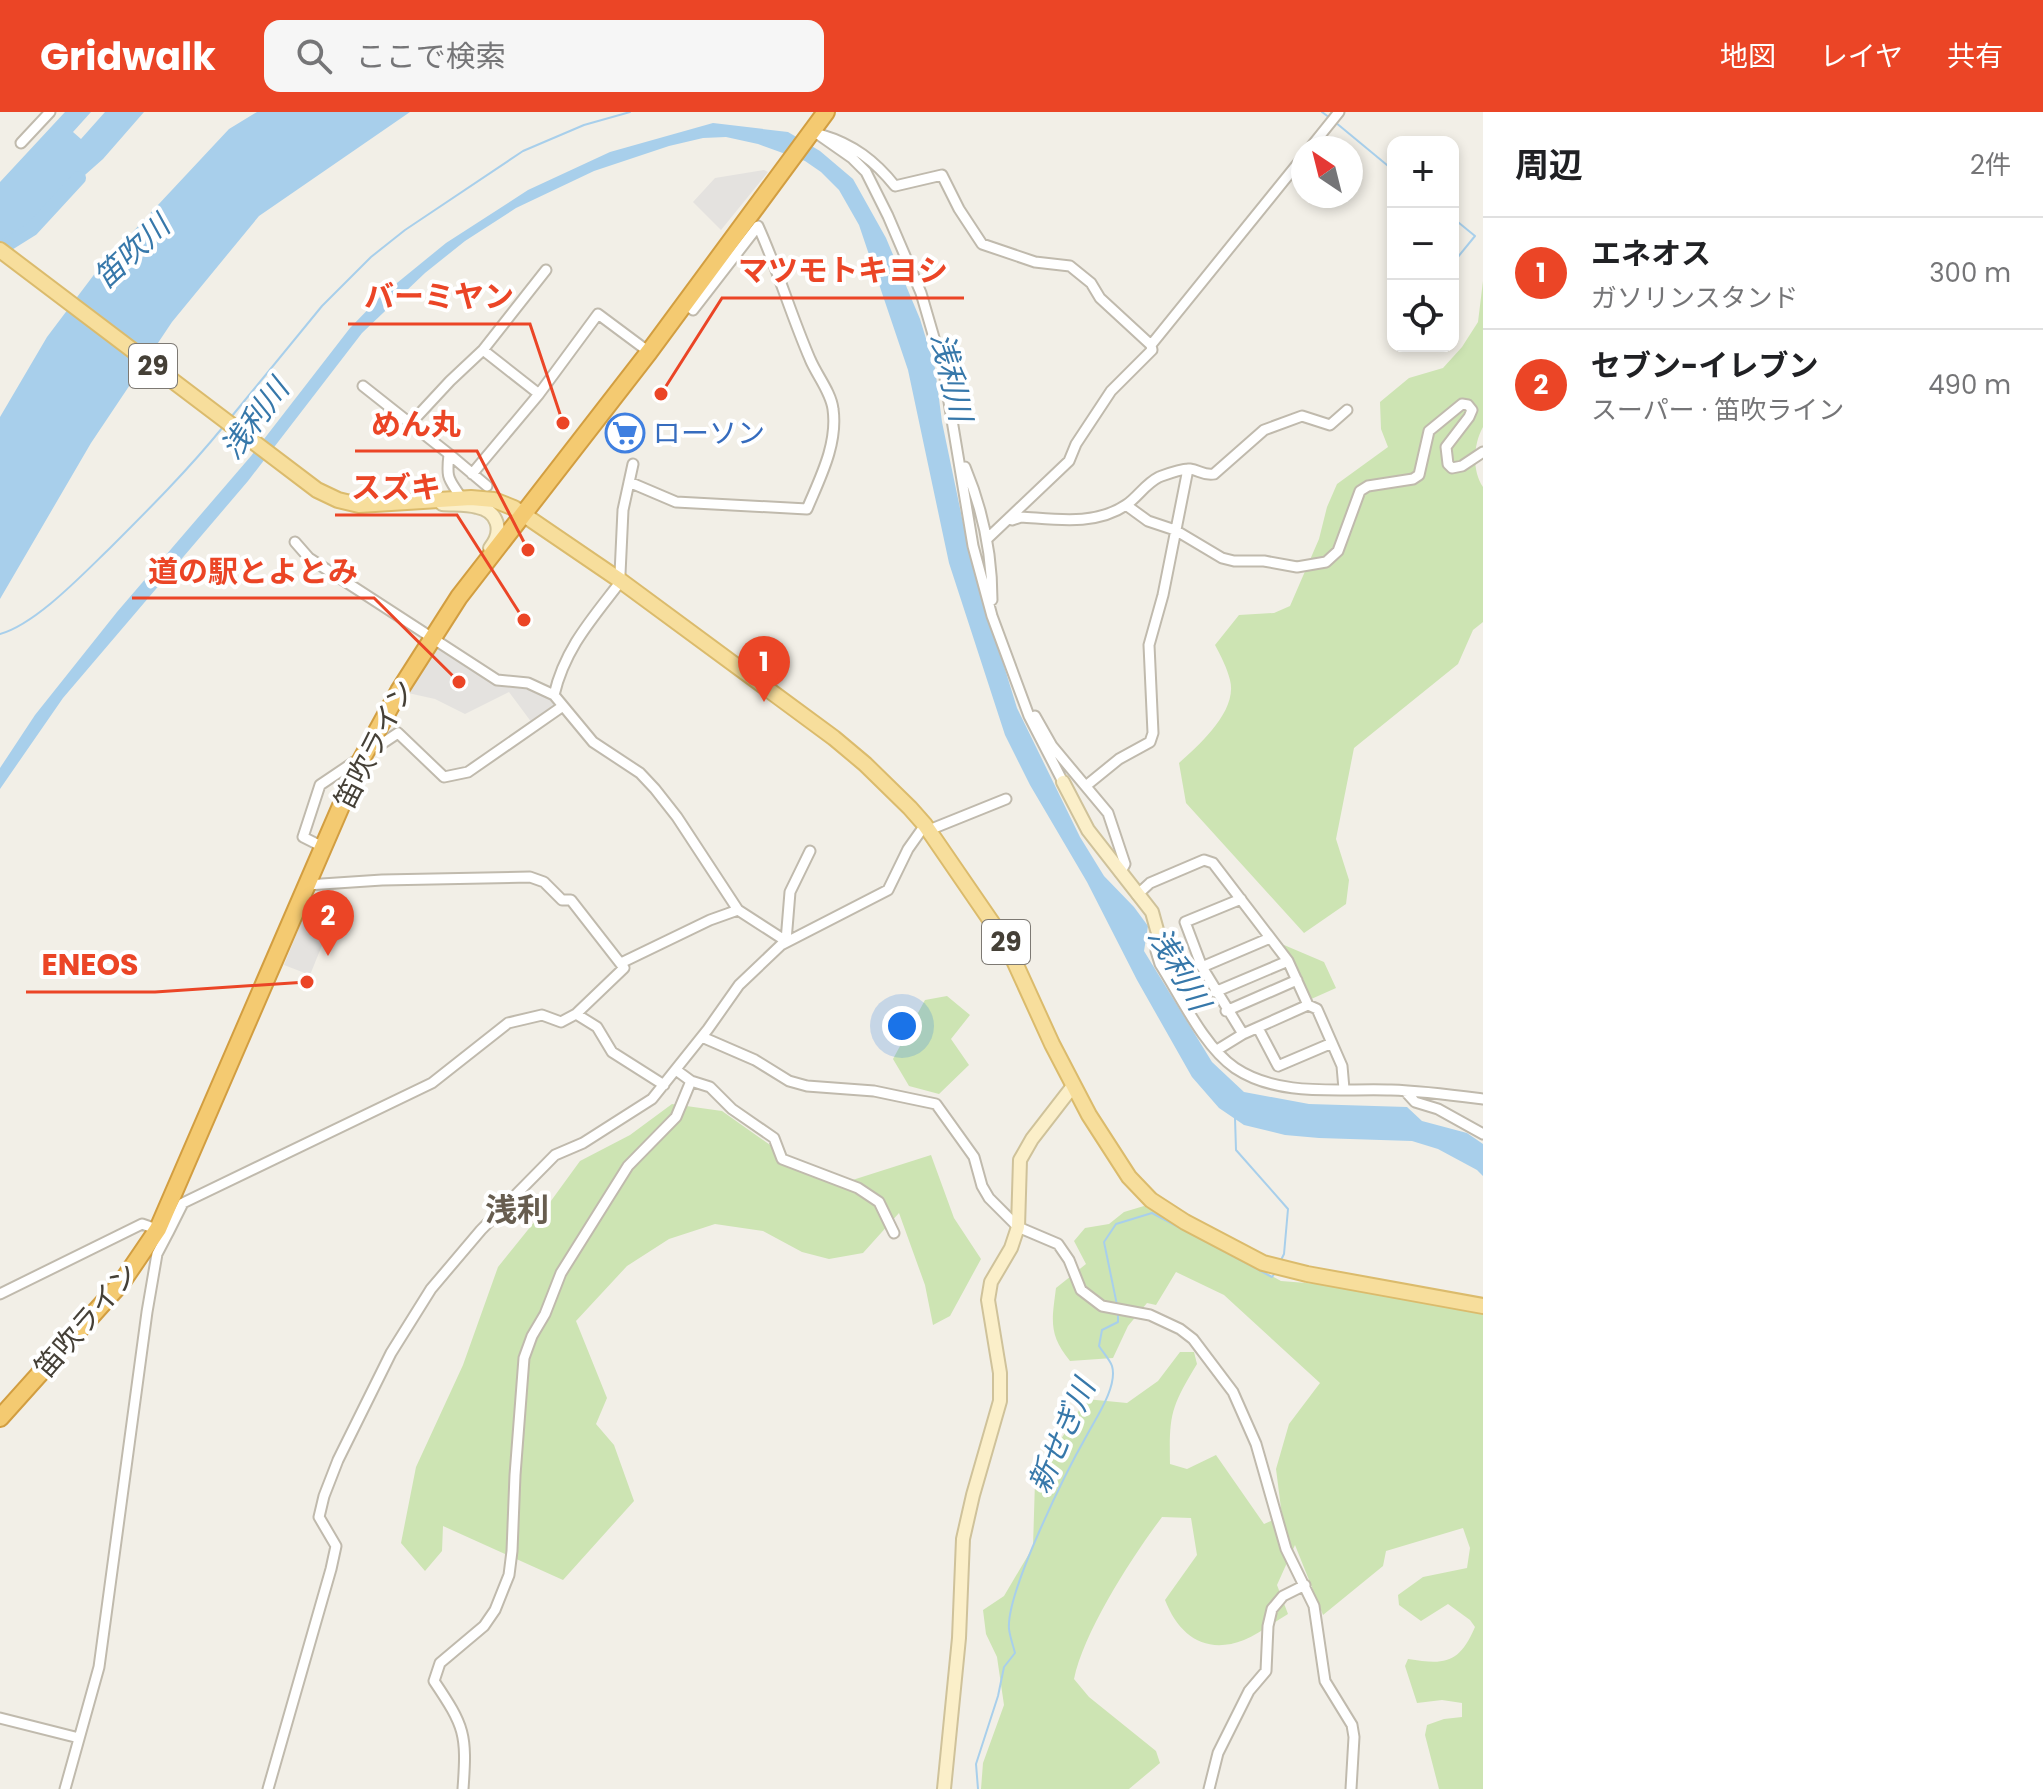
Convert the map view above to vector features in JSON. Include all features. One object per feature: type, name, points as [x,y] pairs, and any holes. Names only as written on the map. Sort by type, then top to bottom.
[{"type":"highway","name":"笛吹ライン","points":[[0,1418],[122,1282],[163,1231],[360,762],[433,637],[459,597],[649,352],[826,112]]},
{"type":"main road","name":"29","points":[[4,253],[317,490],[349,503],[372,506],[462,499],[494,500],[525,515],[619,580],[834,738],[894,791],[927,828],[1006,943],[1089,1115],[1129,1177],[1151,1200],[1185,1222],[1263,1263],[1483,1306]]},
{"type":"street","points":[[21,143],[50,112]]},
{"type":"street","points":[[1320,136],[1339,112]]},
{"type":"street","points":[[813,133],[837,139],[868,157],[895,186],[942,175],[982,244],[1035,262],[1070,266],[1091,283],[1100,298],[1151,345]]},
{"type":"street","points":[[813,133],[852,158],[866,172],[888,216],[930,320],[944,372],[973,546],[992,616],[1029,716],[1088,830],[1152,912],[1160,964],[1217,1050],[1235,1068],[1269,1084],[1405,1091],[1483,1099]]},
{"type":"street","points":[[988,538],[1069,461],[1076,444],[1111,391],[1152,350],[1151,345],[1291,172]]},
{"type":"street","points":[[629,482],[676,502],[807,509],[829,453],[833,435],[833,406],[816,375],[758,226],[693,310],[685,304]]},
{"type":"street","points":[[411,423],[483,350],[546,270]]},
{"type":"street","points":[[472,474],[539,394],[598,314],[649,352]]},
{"type":"street","points":[[483,350],[539,394]]},
{"type":"street","points":[[363,386],[487,486]]},
{"type":"street","points":[[1126,505],[1148,521],[1175,530],[1222,558],[1297,567],[1326,562],[1338,551],[1360,491],[1368,486],[1413,479],[1419,475],[1429,431],[1462,404],[1472,410],[1446,447],[1448,464],[1452,468],[1462,466],[1483,452]]},
{"type":"street","points":[[1009,521],[1021,517],[1087,520],[1126,505],[1140,490],[1161,476],[1188,469],[1214,474],[1264,430],[1302,416],[1330,425],[1347,410]]},
{"type":"street","points":[[958,452],[974,490],[988,538],[992,616]]},
{"type":"street","points":[[449,454],[449,483],[462,499]]},
{"type":"street","points":[[554,695],[560,669],[619,580],[623,510],[633,464]]},
{"type":"street","points":[[1087,785],[1119,759],[1150,742],[1153,733],[1149,645],[1163,595],[1188,469]]},
{"type":"street","points":[[428,502],[478,507],[492,513],[498,524],[495,542],[479,561],[459,597]]},
{"type":"street","points":[[295,542],[309,558],[497,680],[528,683],[554,695],[593,742],[640,773],[655,789],[738,910],[786,941]]},
{"type":"street","points":[[370,744],[377,747],[398,733],[444,777],[468,772],[563,706]]},
{"type":"street","points":[[1029,716],[1034,714],[1052,746],[1108,813],[1125,864],[1120,873]]},
{"type":"street","points":[[323,847],[303,837],[320,785],[354,762],[360,762]]},
{"type":"street","points":[[268,1789],[336,1546],[319,1517],[324,1496],[391,1353],[431,1289],[481,1230],[555,1155],[583,1143],[652,1099],[739,985],[786,941],[817,929],[888,890],[908,849],[927,828],[1006,799]]},
{"type":"street","points":[[786,941],[790,892],[810,851]]},
{"type":"street","points":[[1137,895],[1150,883],[1204,860],[1213,863],[1288,961],[1308,1005],[1317,1009],[1342,1066],[1344,1089]]},
{"type":"street","points":[[65,1789],[99,1667],[157,1254],[163,1231],[183,1203],[432,1083],[508,1023],[542,1015],[561,1022],[576,1014],[624,968],[571,900],[562,900],[544,882],[530,877],[307,885]]},
{"type":"street","points":[[1241,899],[1185,922],[1202,967],[1226,1011],[1243,1034]]},
{"type":"street","points":[[621,963],[698,925],[738,910]]},
{"type":"street","points":[[1202,967],[1270,938]]},
{"type":"street","points":[[1215,992],[1288,961]]},
{"type":"street","points":[[1226,1011],[1297,980]]},
{"type":"street","points":[[1217,1050],[1243,1034],[1308,1005]]},
{"type":"street","points":[[576,1014],[597,1027],[612,1052],[664,1085]]},
{"type":"street","points":[[1258,1028],[1278,1066],[1332,1043]]},
{"type":"street","points":[[702,1037],[755,1060],[789,1081],[807,1086],[874,1091],[936,1104],[974,1157],[982,1186],[989,1198],[1018,1227],[1058,1244],[1069,1260],[1081,1290],[1102,1306],[1150,1315],[1193,1339],[1233,1392],[1256,1444],[1286,1549],[1314,1606],[1325,1681],[1352,1725],[1351,1789]]},
{"type":"street","points":[[676,1070],[691,1081],[710,1087],[732,1109],[774,1138],[782,1159],[858,1188],[879,1202],[894,1233]]},
{"type":"street","points":[[463,1789],[466,1750],[462,1727],[434,1681],[440,1663],[484,1626],[495,1610],[509,1575],[524,1358],[561,1273],[628,1166],[676,1117],[691,1081]]},
{"type":"street","points":[[944,1789],[957,1654],[963,1539],[1000,1401],[1000,1373],[988,1300],[991,1282],[1011,1248],[1018,1227],[1020,1160],[1032,1139],[1073,1086]]},
{"type":"street","points":[[1405,1091],[1415,1102],[1446,1113],[1483,1134]]},
{"type":"street","points":[[0,1294],[142,1224],[163,1231]]},
{"type":"street","points":[[1209,1789],[1218,1753],[1249,1691],[1266,1671],[1272,1609],[1283,1596],[1305,1585]]},
{"type":"street","points":[[0,1718],[79,1738]]},
{"type":"green space","points":[[1483,281],[1483,427],[1475,458],[1483,487],[1483,622],[1473,630],[1458,664],[1354,748],[1336,839],[1349,880],[1346,904],[1304,933],[1186,803],[1179,763],[1215,726],[1228,704],[1230,680],[1215,645],[1239,615],[1274,613],[1290,606],[1319,539],[1337,484],[1388,447],[1381,429],[1380,402],[1409,378],[1443,368],[1459,352],[1478,322]]},
{"type":"green space","points":[[1284,945],[1324,962],[1336,988],[1309,1000],[1281,947]]},
{"type":"green space","points":[[947,996],[970,1015],[951,1039],[969,1065],[939,1094],[909,1086],[893,1059],[925,1000]]},
{"type":"green space","points":[[672,1104],[722,1111],[773,1147],[840,1184],[931,1155],[954,1218],[981,1259],[950,1316],[933,1325],[925,1285],[899,1213],[863,1253],[829,1259],[802,1252],[763,1231],[715,1224],[669,1239],[627,1266],[576,1321],[607,1398],[596,1424],[614,1445],[634,1501],[563,1580],[443,1526],[442,1551],[425,1571],[401,1543],[416,1467],[463,1365],[498,1267],[580,1161],[630,1135]]},
{"type":"green space","points":[[1144,1206],[1281,1281],[1319,1284],[1483,1313],[1483,1789],[1439,1789],[1425,1735],[1427,1725],[1462,1717],[1462,1703],[1442,1700],[1417,1703],[1405,1666],[1408,1659],[1432,1662],[1457,1655],[1475,1627],[1448,1604],[1421,1621],[1399,1605],[1398,1595],[1423,1577],[1467,1568],[1470,1548],[1463,1528],[1386,1551],[1383,1566],[1323,1615],[1295,1545],[1277,1585],[1288,1614],[1244,1640],[1218,1645],[1196,1639],[1186,1632],[1165,1600],[1197,1555],[1191,1518],[1162,1517],[1098,1617],[1074,1679],[1089,1697],[1156,1751],[1160,1763],[1129,1789],[981,1789],[983,1763],[1004,1705],[997,1657],[986,1634],[983,1610],[1004,1596],[1033,1547],[1035,1481],[1086,1399],[1127,1403],[1158,1381],[1180,1352],[1194,1352],[1197,1364],[1173,1411],[1170,1464],[1187,1469],[1216,1455],[1264,1524],[1282,1516],[1276,1469],[1289,1424],[1320,1383],[1224,1295],[1176,1272],[1156,1305],[1147,1303],[1128,1326],[1113,1358],[1070,1361],[1058,1343],[1053,1318],[1056,1288],[1086,1264],[1074,1241],[1085,1228],[1109,1224],[1124,1212]]},
{"type":"shaded area","points":[[764,170],[768,172],[721,230],[693,202],[715,178]]},
{"type":"shaded area","points":[[433,637],[497,680],[528,683],[563,706],[535,727],[509,692],[465,714],[435,699],[399,691]]},
{"type":"shaded area","points":[[305,913],[331,923],[310,975],[284,965]]},
{"type":"water","points":[[65,112],[91,112],[73,132],[81,139],[105,112],[144,112],[103,159],[25,228],[0,257],[0,182]]},
{"type":"water","name":"笛吹川","points":[[257,112],[410,112],[259,216],[172,322],[91,443],[0,599],[0,417],[47,337],[99,268],[229,129]]},
{"type":"water","points":[[713,123],[788,132],[820,151],[853,179],[886,238],[920,319],[935,368],[942,422],[970,556],[1017,708],[1080,837],[1104,876],[1148,926],[1144,951],[1212,1062],[1244,1092],[1309,1104],[1407,1107],[1422,1121],[1467,1133],[1483,1144],[1483,1176],[1438,1149],[1412,1141],[1285,1135],[1244,1125],[1219,1108],[1192,1077],[1005,735],[949,563],[908,370],[859,225],[839,190],[821,172],[805,161],[758,144],[726,137],[703,138],[594,171],[516,208],[465,241],[425,273],[362,333],[248,481],[63,698],[0,789],[0,768],[35,715],[117,612],[251,456],[350,328],[381,296],[446,243],[528,190],[610,152]]},
{"type":"waterway","name":"浅利川","points":[[232,416],[322,306],[371,257],[405,230],[523,151],[584,125],[630,112]]},
{"type":"waterway","points":[[1322,112],[1330,118]]},
{"type":"waterway","points":[[1335,122],[1387,165]]},
{"type":"waterway","points":[[0,249],[32,229],[79,178]]},
{"type":"waterway","points":[[1459,223],[1475,236],[1459,256]]},
{"type":"waterway","name":"浅利川","points":[[0,634],[29,620],[73,584],[168,489],[223,427]]},
{"type":"waterway","name":"新せぎ川","points":[[1235,1118],[1236,1150],[1288,1209],[1281,1260]]},
{"type":"waterway","name":"新せぎ川","points":[[1117,1305],[1104,1242],[1116,1224],[1152,1213],[1272,1277],[1275,1273]]},
{"type":"waterway","name":"新せぎ川","points":[[978,1789],[976,1764],[1004,1667],[1015,1653],[1009,1629],[1017,1588],[1053,1502],[1109,1392],[1112,1366],[1099,1346],[1102,1330],[1118,1322],[1118,1311]]},
{"type":"place","name":"マツモトキヨシ","points":[[661,394]]},
{"type":"place","name":"バーミヤン","points":[[563,423]]},
{"type":"place","name":"ローソン","points":[[625,433]]},
{"type":"place","name":"めん丸","points":[[528,550]]},
{"type":"place","name":"スズキ","points":[[524,620]]},
{"type":"place","name":"道の駅とよとみ","points":[[459,682]]},
{"type":"place","name":"エネオス","points":[[764,702]]},
{"type":"place","name":"セブン-イレブン","points":[[328,956]]},
{"type":"place","name":"ENEOS","points":[[307,982]]},
{"type":"district","name":"浅利","points":[[517,1210]]}]
